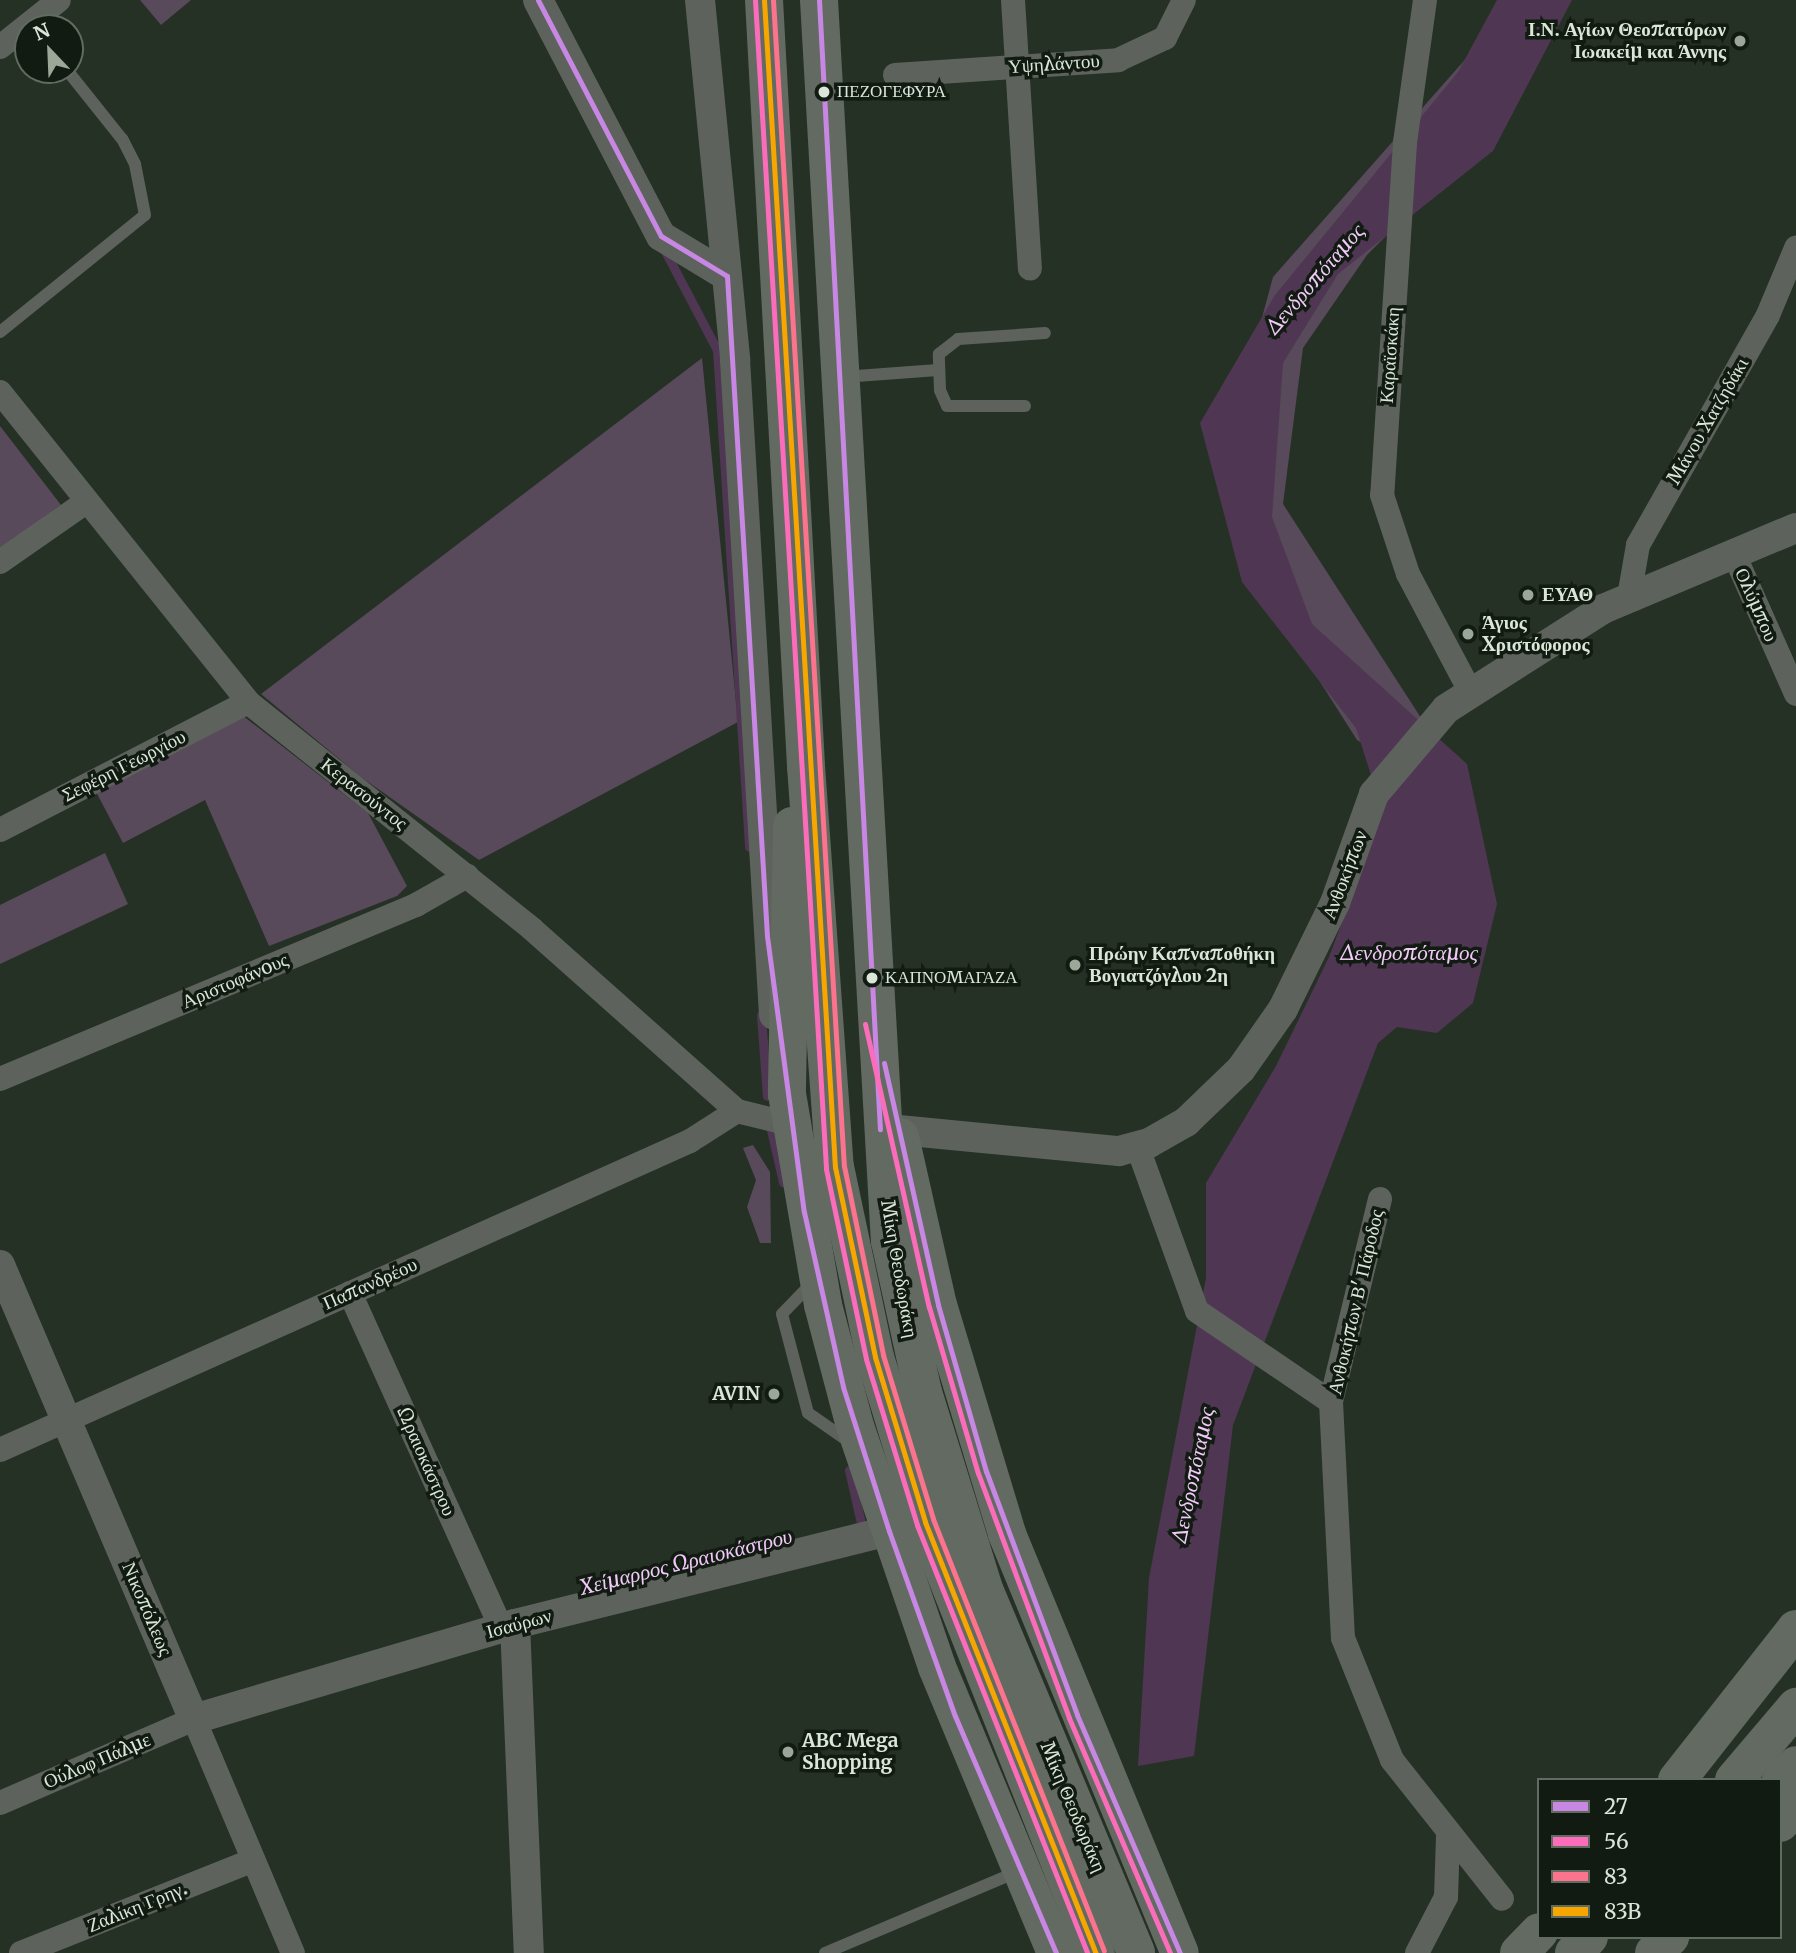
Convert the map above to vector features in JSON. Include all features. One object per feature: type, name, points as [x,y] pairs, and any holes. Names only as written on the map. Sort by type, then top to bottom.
[{"type":"highway","name":"Μίκη Θεοδωράκη","points":[[764,0],[806,766],[814,811],[830,1133],[862,1302],[941,1567],[1067,1838],[1136,1953]]},
{"type":"highway","name":"Μίκη Θεοδωράκη","points":[[819,0],[842,377],[886,1214],[923,1392],[984,1589],[1067,1838],[1096,1953]]},
{"type":"highway","points":[[806,766],[790,836],[789,1109],[817,1278],[863,1451],[889,1531],[955,1716],[1056,1953]]},
{"type":"highway","points":[[874,1022],[938,1305],[989,1481],[1072,1703],[1180,1953]]},
{"type":"highway","points":[[1679,1778],[1796,1629]]},
{"type":"highway","points":[[1736,1778],[1796,1707]]},
{"type":"highway","points":[[1782,1781],[1796,1765]]},
{"type":"highway","points":[[1782,1821],[1796,1807]]},
{"type":"highway","points":[[1519,1953],[1537,1933]]},
{"type":"highway","points":[[1574,1953],[1587,1939]]},
{"type":"highway","points":[[1625,1953],[1638,1939]]},
{"type":"highway","points":[[1654,1953],[1668,1939]]},
{"type":"street","points":[[44,14],[59,0]]},
{"type":"street","points":[[537,0],[661,236],[727,276]]},
{"type":"street","points":[[700,0],[727,276],[767,936],[789,1109]]},
{"type":"street","points":[[1013,0],[1015,66],[1030,268]]},
{"type":"street","name":"Υψηλάντου","points":[[895,75],[1138,54],[1166,38],[1184,0]]},
{"type":"street","name":"Καραϊσκάκη","points":[[1425,0],[1405,143],[1381,471],[1384,515],[1470,691]]},
{"type":"street","name":"Μάνου Χατζηδάκι","points":[[1629,597],[1638,545],[1768,315],[1796,248]]},
{"type":"street","name":"Κερασούντος","points":[[0,392],[248,702],[467,876],[643,1023],[737,1111],[789,1109]]},
{"type":"street","points":[[0,562],[86,502]]},
{"type":"street","name":"Ανθοκήπων","points":[[899,1130],[1063,1150],[1138,1147],[1206,1106],[1267,1036],[1327,923],[1374,794],[1433,722],[1470,691],[1554,635],[1629,597],[1796,528]]},
{"type":"street","name":"Ολύμπου","points":[[1734,554],[1796,694]]},
{"type":"street","name":"Σεφέρη Γεωργίου","points":[[0,830],[248,702]]},
{"type":"street","name":"Αριστοφάνoυς","points":[[0,1079],[416,905],[467,876]]},
{"type":"street","name":"Παπανδρέου","points":[[0,1450],[66,1423],[699,1136],[737,1111]]},
{"type":"street","points":[[1138,1147],[1196,1311],[1331,1402]]},
{"type":"street","name":"Ανθοκήπων Β' Πάροδος","points":[[1380,1199],[1331,1402],[1343,1638],[1392,1760],[1448,1837],[1502,1899]]},
{"type":"street","name":"Νικοπόλεως","points":[[1,1269],[293,1953]]},
{"type":"street","name":"Ωραιοκάστρου","points":[[350,1293],[508,1626],[528,1953]]},
{"type":"street","name":"Ισαύρων","points":[[194,1719],[508,1626],[889,1531]]},
{"type":"street","name":"Ούλοφ Πάλμε","points":[[0,1803],[194,1719]]},
{"type":"street","points":[[1418,1953],[1446,1897],[1448,1837]]},
{"type":"street","name":"Ζαλίκη Γρηγ.","points":[[22,1953],[253,1860]]},
{"type":"lane","points":[[0,331],[145,215],[135,164],[122,139],[78,84]]},
{"type":"lane","points":[[1024,406],[955,410],[942,399],[939,355],[950,342],[1045,333]]},
{"type":"lane","points":[[842,377],[938,370]]},
{"type":"lane","points":[[825,1953],[1020,1871]]},
{"type":"shaded area","points":[[140,0],[191,0],[161,25]]},
{"type":"shaded area","points":[[1485,37],[1498,124],[1367,255],[1303,348],[1283,504],[1423,721],[1381,754],[1357,740],[1237,551],[1231,432],[1273,277]]},
{"type":"shaded area","points":[[702,358],[738,722],[479,860],[361,777],[261,694]]},
{"type":"shaded area","points":[[0,426],[61,505],[0,549]]},
{"type":"shaded area","points":[[242,715],[368,813],[407,886],[397,896],[269,946],[205,800],[123,843],[95,790]]},
{"type":"shaded area","points":[[105,853],[128,904],[0,964],[0,905]]},
{"type":"shaded area","points":[[753,1145],[770,1172],[771,1243],[760,1243],[747,1207],[756,1180],[743,1148]]},
{"type":"water","name":"Δενδροπόταμος","points":[[1497,0],[1572,0],[1493,151],[1338,274],[1283,363],[1272,517],[1312,624],[1467,764],[1497,904],[1473,1003],[1437,1033],[1397,1027],[1378,1043],[1233,1425],[1194,1756],[1138,1766],[1149,1578],[1206,1278],[1206,1183],[1276,1066],[1329,957],[1383,813],[1356,728],[1242,582],[1200,423],[1275,295],[1458,72]]},
{"type":"waterway","points":[[664,249],[717,350],[749,847]]},
{"type":"waterway","points":[[761,1015],[767,1096]]},
{"type":"waterway","points":[[769,1121],[783,1182]]},
{"type":"waterway","points":[[849,1470],[863,1532]]},
{"type":"transit line","name":"27","points":[[538,0],[661,236],[727,276],[767,936],[804,1212],[843,1387],[889,1531],[955,1716],[1056,1953]]},
{"type":"transit line","name":"56","points":[[755,0],[826,1169],[866,1359],[917,1525],[1087,1953]]},
{"type":"transit line","name":"83B","points":[[764,0],[835,1167],[875,1357],[925,1522],[1096,1953]]},
{"type":"transit line","name":"83","points":[[773,0],[844,1166],[883,1355],[933,1519],[1104,1950]]},
{"type":"transit line","name":"27","points":[[819,0],[880,1129]]},
{"type":"transit line","name":"56","points":[[865,1024],[929,1307],[978,1473],[1069,1718],[1170,1953]]},
{"type":"transit line","name":"27","points":[[884,1063],[938,1305],[986,1471],[1077,1715],[1180,1953]]},
{"type":"place","name":"Ι.Ν. Αγίων Θεοπατόρων Ιωακείμ και Άννης","points":[[1740,41]]},
{"type":"place","name":"ΠΕΖΟΓΕΦΥΡΑ","points":[[824,92]]},
{"type":"place","name":"ΕΥΑΘ","points":[[1528,595]]},
{"type":"place","name":"Άγιος Χριστόφορος","points":[[1468,634]]},
{"type":"place","name":"Πρώην Καπναποθήκη Βογιατζόγλου 2η","points":[[1075,965]]},
{"type":"place","name":"ΚΑΠΝΟΜΑΓΑΖΑ","points":[[872,978]]},
{"type":"place","name":"AVIN","points":[[774,1394]]},
{"type":"place","name":"ABC Mega Shopping","points":[[788,1752]]},
{"type":"water label","name":"Χείμαρρος Ωραιοκάστρου","points":[[686,1562]]}]
